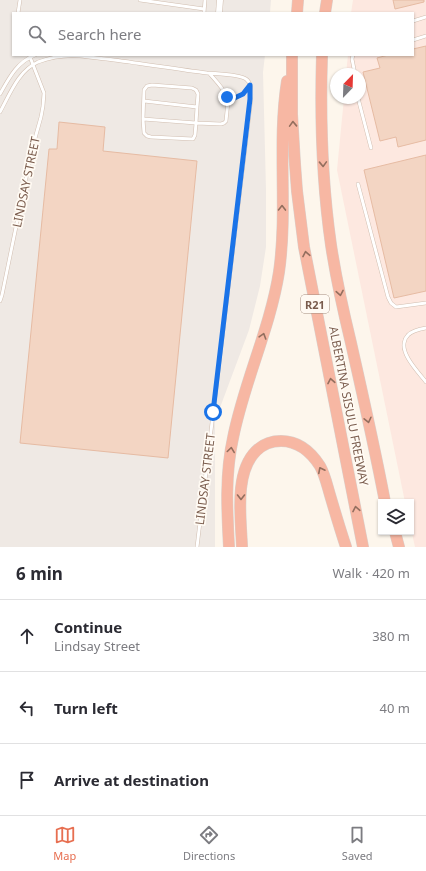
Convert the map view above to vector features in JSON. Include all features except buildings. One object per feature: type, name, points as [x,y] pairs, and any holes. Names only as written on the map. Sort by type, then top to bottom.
[{"type":"highway","points":[[297,12],[298,0]]},
{"type":"highway","points":[[325,12],[327,0]]},
{"type":"highway","name":"ALBERTINA SISULU FREEWAY","points":[[322,56],[321,97],[324,179],[331,245],[341,298],[385,499]]},
{"type":"highway","points":[[228,547],[227,503],[231,445],[239,414],[270,315],[282,249],[284,98],[292,57]]},
{"type":"highway","name":"ALBERTINA SISULU FREEWAY","points":[[292,57],[292,114],[295,164],[304,247],[363,547]]},
{"type":"highway","points":[[243,547],[241,484],[245,467],[250,458],[258,449],[267,443],[279,441],[294,443],[303,447],[314,458],[321,469],[346,547]]},
{"type":"highway","points":[[391,535],[393,547]]},
{"type":"highway","points":[[396,535],[399,547]]},
{"type":"street","points":[[219,12],[220,0]]},
{"type":"lane","points":[[18,12],[20,0]]},
{"type":"lane","points":[[140,0],[204,9],[205,0]]},
{"type":"lane","points":[[414,21],[426,18]]},
{"type":"lane","points":[[414,40],[426,36]]},
{"type":"lane","points":[[0,112],[16,82],[21,75],[33,65],[53,58],[78,56],[240,76],[248,80],[250,85],[243,94],[228,101]]},
{"type":"lane","points":[[353,56],[353,68]]},
{"type":"lane","points":[[0,94],[17,67],[30,57]]},
{"type":"lane","name":"LINDSAY STREET","points":[[0,300],[32,149],[43,106],[44,92],[30,57]]},
{"type":"lane","points":[[143,119],[196,123],[224,123],[226,121],[228,101],[226,94],[219,83],[209,73]]},
{"type":"lane","points":[[152,85],[192,88],[196,90],[198,94],[195,135],[192,139],[147,136],[144,133],[144,101],[144,90],[147,86],[152,85]]},
{"type":"lane","name":"LINDSAY STREET","points":[[197,547],[250,99],[250,85]]},
{"type":"lane","points":[[144,101],[197,107]]},
{"type":"lane","points":[[360,104],[371,148]]},
{"type":"lane","points":[[358,184],[388,297],[391,303],[396,307],[426,303]]},
{"type":"lane","points":[[426,328],[411,332],[404,341],[403,348],[407,358],[426,382]]},
{"type":"shaded area","points":[[0,0],[271,0],[270,12],[12,12],[12,56],[265,56],[263,72],[266,247],[260,286],[249,330],[215,421],[215,547],[0,547]]},
{"type":"shaded area","points":[[353,0],[426,0],[426,547],[415,547],[412,535],[414,535],[414,499],[404,499],[337,170],[343,104],[366,104],[366,68],[347,68],[348,56],[414,56],[414,12],[351,12]]},
{"type":"route","points":[[213,412],[251,92],[250,85],[243,94],[228,101],[227,97]]}]
